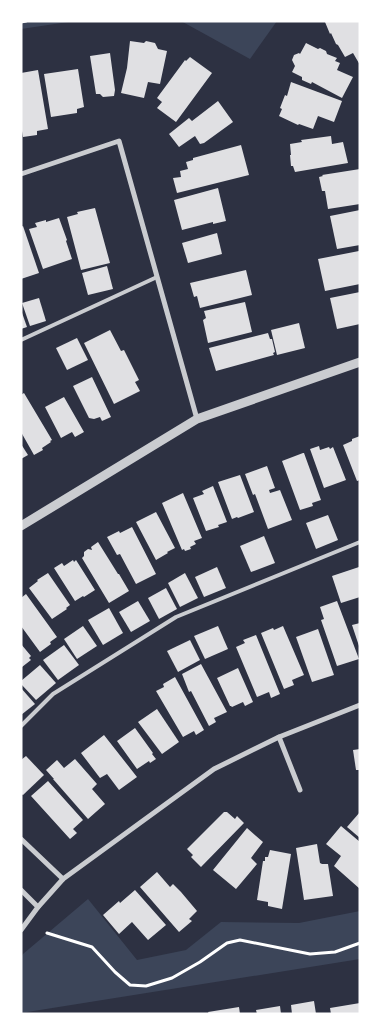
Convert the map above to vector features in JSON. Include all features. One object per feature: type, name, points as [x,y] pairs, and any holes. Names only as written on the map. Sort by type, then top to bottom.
[{"type":"street","points":[[21,174],[119,140],[197,419]]},
{"type":"street","points":[[21,526],[197,419],[360,362]]},
{"type":"street","points":[[21,930],[38,907],[64,879],[214,769],[279,737],[360,705]]},
{"type":"street","points":[[279,737],[300,790]]},
{"type":"street","points":[[21,839],[64,879]]},
{"type":"street","points":[[21,890],[38,907]]},
{"type":"lane","points":[[21,340],[157,277]]},
{"type":"lane","points":[[21,726],[53,694],[176,617],[360,542]]},
{"type":"path","points":[[21,22],[26,21]]},
{"type":"path","points":[[47,933],[92,948],[114,972],[130,985],[146,986],[172,978],[200,962],[227,943],[240,940],[310,954],[335,952],[360,943]]},
{"type":"shaded area","points":[[21,21],[75,21],[21,29]]},
{"type":"shaded area","points":[[181,21],[277,21],[250,59]]},
{"type":"shaded area","points":[[88,899],[137,960],[186,950],[221,922],[299,923],[360,911],[360,959],[21,1013],[21,958],[23,954]]},
{"type":"building","points":[[326,21],[360,21],[360,65],[353,53],[345,57],[330,34]]},
{"type":"building","points":[[130,41],[155,43],[158,49],[167,51],[160,84],[148,82],[144,98],[121,93],[127,68]]},
{"type":"building","points":[[306,43],[318,49],[320,48],[326,51],[327,54],[337,58],[335,61],[340,63],[337,70],[353,77],[342,98],[312,82],[311,84],[302,80],[302,77],[292,72],[295,66],[292,60],[294,55],[300,54]]},
{"type":"building","points":[[110,53],[115,90],[114,96],[103,97],[100,94],[96,94],[90,56]]},
{"type":"building","points":[[190,57],[212,73],[176,122],[157,108],[162,102],[157,98],[185,60]]},
{"type":"building","points":[[78,69],[84,107],[77,109],[77,113],[51,117],[44,74]]},
{"type":"building","points":[[38,70],[48,129],[37,131],[37,135],[23,137],[21,125],[21,73]]},
{"type":"building","points":[[291,82],[342,101],[334,122],[318,116],[313,129],[298,125],[279,116],[282,109],[280,108],[285,95],[287,96]]},
{"type":"building","points":[[218,101],[233,122],[204,143],[200,144],[195,136],[179,147],[169,134],[189,118],[192,121]]},
{"type":"building","points":[[331,136],[332,144],[343,142],[348,163],[295,172],[293,166],[291,166],[290,144],[302,142],[301,140]]},
{"type":"building","points":[[241,145],[249,175],[177,193],[173,178],[181,177],[180,171],[188,169],[186,162],[193,160],[193,158]]},
{"type":"building","points":[[360,169],[360,204],[328,209],[325,191],[322,191],[319,177]]},
{"type":"building","points":[[218,188],[226,221],[213,224],[213,222],[182,230],[174,200]]},
{"type":"building","points":[[95,208],[110,263],[81,270],[67,217],[78,214],[77,212]]},
{"type":"building","points":[[360,210],[360,245],[337,249],[330,216]]},
{"type":"building","points":[[59,218],[72,259],[43,269],[29,229],[37,227],[35,223]]},
{"type":"building","points":[[23,226],[39,273],[21,279],[21,227]]},
{"type":"building","points":[[217,233],[222,254],[188,263],[182,243]]},
{"type":"building","points":[[359,251],[360,284],[325,291],[318,259]]},
{"type":"building","points":[[107,266],[113,289],[88,295],[82,273]]},
{"type":"building","points":[[246,270],[252,295],[200,308],[197,296],[194,297],[190,283]]},
{"type":"building","points":[[360,292],[360,324],[337,329],[330,298]]},
{"type":"building","points":[[39,298],[46,321],[30,326],[22,303]]},
{"type":"building","points":[[245,302],[252,332],[208,343],[203,320],[206,318],[204,311]]},
{"type":"building","points":[[21,310],[27,327],[21,329]]},
{"type":"building","points":[[299,323],[305,348],[277,355],[271,330]]},
{"type":"building","points":[[110,330],[121,351],[124,350],[139,380],[135,382],[140,391],[114,404],[84,343]]},
{"type":"building","points":[[268,333],[270,339],[272,339],[274,355],[216,371],[209,348]]},
{"type":"building","points":[[77,338],[88,360],[67,370],[56,348]]},
{"type":"building","points":[[92,377],[111,417],[102,421],[100,417],[89,418],[73,386]]},
{"type":"building","points":[[24,393],[52,440],[42,448],[43,450],[34,455],[21,432],[21,395]]},
{"type":"building","points":[[64,397],[84,432],[75,437],[72,432],[61,438],[45,407]]},
{"type":"building","points":[[360,436],[360,480],[357,481],[343,445]]},
{"type":"building","points":[[21,444],[28,455],[21,459]]},
{"type":"building","points":[[319,446],[320,450],[333,447],[346,480],[324,488],[310,449]]},
{"type":"building","points":[[304,453],[321,500],[312,503],[313,506],[300,510],[282,461]]},
{"type":"building","points":[[267,466],[275,488],[269,490],[270,493],[280,490],[292,520],[268,529],[255,494],[253,495],[245,474]]},
{"type":"building","points":[[240,475],[254,512],[232,519],[218,482]]},
{"type":"building","points":[[213,486],[227,522],[206,531],[193,498],[204,494],[202,491]]},
{"type":"building","points":[[183,493],[202,538],[194,541],[196,544],[190,547],[191,549],[185,551],[184,549],[182,550],[162,503]]},
{"type":"building","points":[[156,512],[175,548],[156,560],[136,522]]},
{"type":"building","points":[[328,515],[338,540],[316,549],[306,523]]},
{"type":"building","points":[[132,527],[156,574],[136,584],[120,554],[117,555],[107,537]]},
{"type":"building","points":[[264,536],[275,563],[251,572],[240,546]]},
{"type":"building","points":[[98,542],[129,591],[109,603],[82,558],[84,552],[88,549],[92,550],[91,547]]},
{"type":"building","points":[[73,560],[74,562],[76,560],[95,590],[75,601],[54,568],[62,563],[64,566]]},
{"type":"building","points":[[217,567],[226,588],[204,597],[195,577]]},
{"type":"building","points":[[359,567],[360,597],[341,603],[332,576]]},
{"type":"building","points":[[48,573],[70,605],[52,619],[29,588]]},
{"type":"building","points":[[185,573],[198,598],[180,607],[168,583]]},
{"type":"building","points":[[166,588],[177,609],[159,619],[148,598]]},
{"type":"building","points":[[26,594],[57,637],[40,652],[21,626],[21,598]]},
{"type":"building","points":[[138,601],[150,621],[131,632],[119,612]]},
{"type":"building","points":[[337,601],[359,659],[337,666],[321,620],[324,619],[320,607]]},
{"type":"building","points":[[109,608],[123,633],[103,645],[88,620]]},
{"type":"building","points":[[360,623],[360,646],[359,646],[352,625]]},
{"type":"building","points":[[83,626],[97,646],[77,659],[64,639]]},
{"type":"building","points":[[218,626],[228,649],[205,659],[194,636]]},
{"type":"building","points":[[283,626],[304,675],[292,680],[294,685],[284,689],[261,633]]},
{"type":"building","points":[[318,629],[334,675],[312,682],[296,637]]},
{"type":"building","points":[[256,635],[280,694],[271,698],[269,692],[257,697],[236,647],[245,643],[243,640]]},
{"type":"building","points":[[190,640],[200,660],[178,672],[167,651]]},
{"type":"building","points":[[21,644],[31,656],[29,658],[31,660],[22,667]]},
{"type":"building","points":[[64,645],[79,665],[58,680],[43,660]]},
{"type":"building","points":[[201,664],[227,712],[214,718],[216,722],[209,726],[191,691],[189,692],[182,674]]},
{"type":"building","points":[[40,665],[56,683],[36,700],[21,684],[21,681]]},
{"type":"building","points":[[238,668],[253,702],[245,706],[243,702],[232,707],[217,678]]},
{"type":"building","points":[[175,677],[204,730],[196,735],[194,731],[183,737],[156,691],[164,687],[163,684]]},
{"type":"building","points":[[21,688],[35,704],[21,715]]},
{"type":"building","points":[[157,709],[179,742],[162,754],[138,722]]},
{"type":"building","points":[[135,728],[156,759],[137,769],[117,741]]},
{"type":"building","points":[[104,735],[137,777],[119,790],[107,774],[100,778],[81,753]]},
{"type":"building","points":[[360,749],[360,770],[356,770],[353,750]]},
{"type":"building","points":[[26,756],[44,775],[23,795],[21,794],[21,760]]},
{"type":"building","points":[[75,759],[97,784],[92,789],[105,804],[88,819],[46,770],[57,760],[64,768]]},
{"type":"building","points":[[48,781],[83,820],[73,829],[77,833],[70,839],[31,796]]},
{"type":"building","points":[[224,812],[227,812],[235,819],[237,816],[244,823],[201,867],[191,857],[193,855],[187,849]]},
{"type":"building","points":[[360,812],[360,838],[347,827]]},
{"type":"building","points":[[341,826],[360,842],[360,889],[334,866],[341,856],[326,844]]},
{"type":"building","points":[[247,828],[263,842],[251,858],[257,864],[236,889],[213,870]]},
{"type":"building","points":[[317,844],[320,863],[328,864],[333,896],[304,900],[296,848]]},
{"type":"building","points":[[270,850],[291,854],[282,909],[268,906],[268,902],[257,900],[263,861],[265,861],[265,857],[268,857]]},
{"type":"building","points":[[157,872],[170,887],[173,884],[197,911],[189,919],[192,921],[179,932],[140,887]]},
{"type":"building","points":[[135,890],[166,925],[148,940],[132,922],[119,934],[103,915]]},
{"type":"building","points":[[314,1001],[316,1014],[292,1014],[291,1005]]},
{"type":"building","points":[[360,1003],[360,1014],[331,1014],[330,1008]]},
{"type":"building","points":[[280,1006],[281,1014],[257,1014],[256,1010]]},
{"type":"building","points":[[239,1007],[240,1014],[209,1014],[208,1012]]}]
